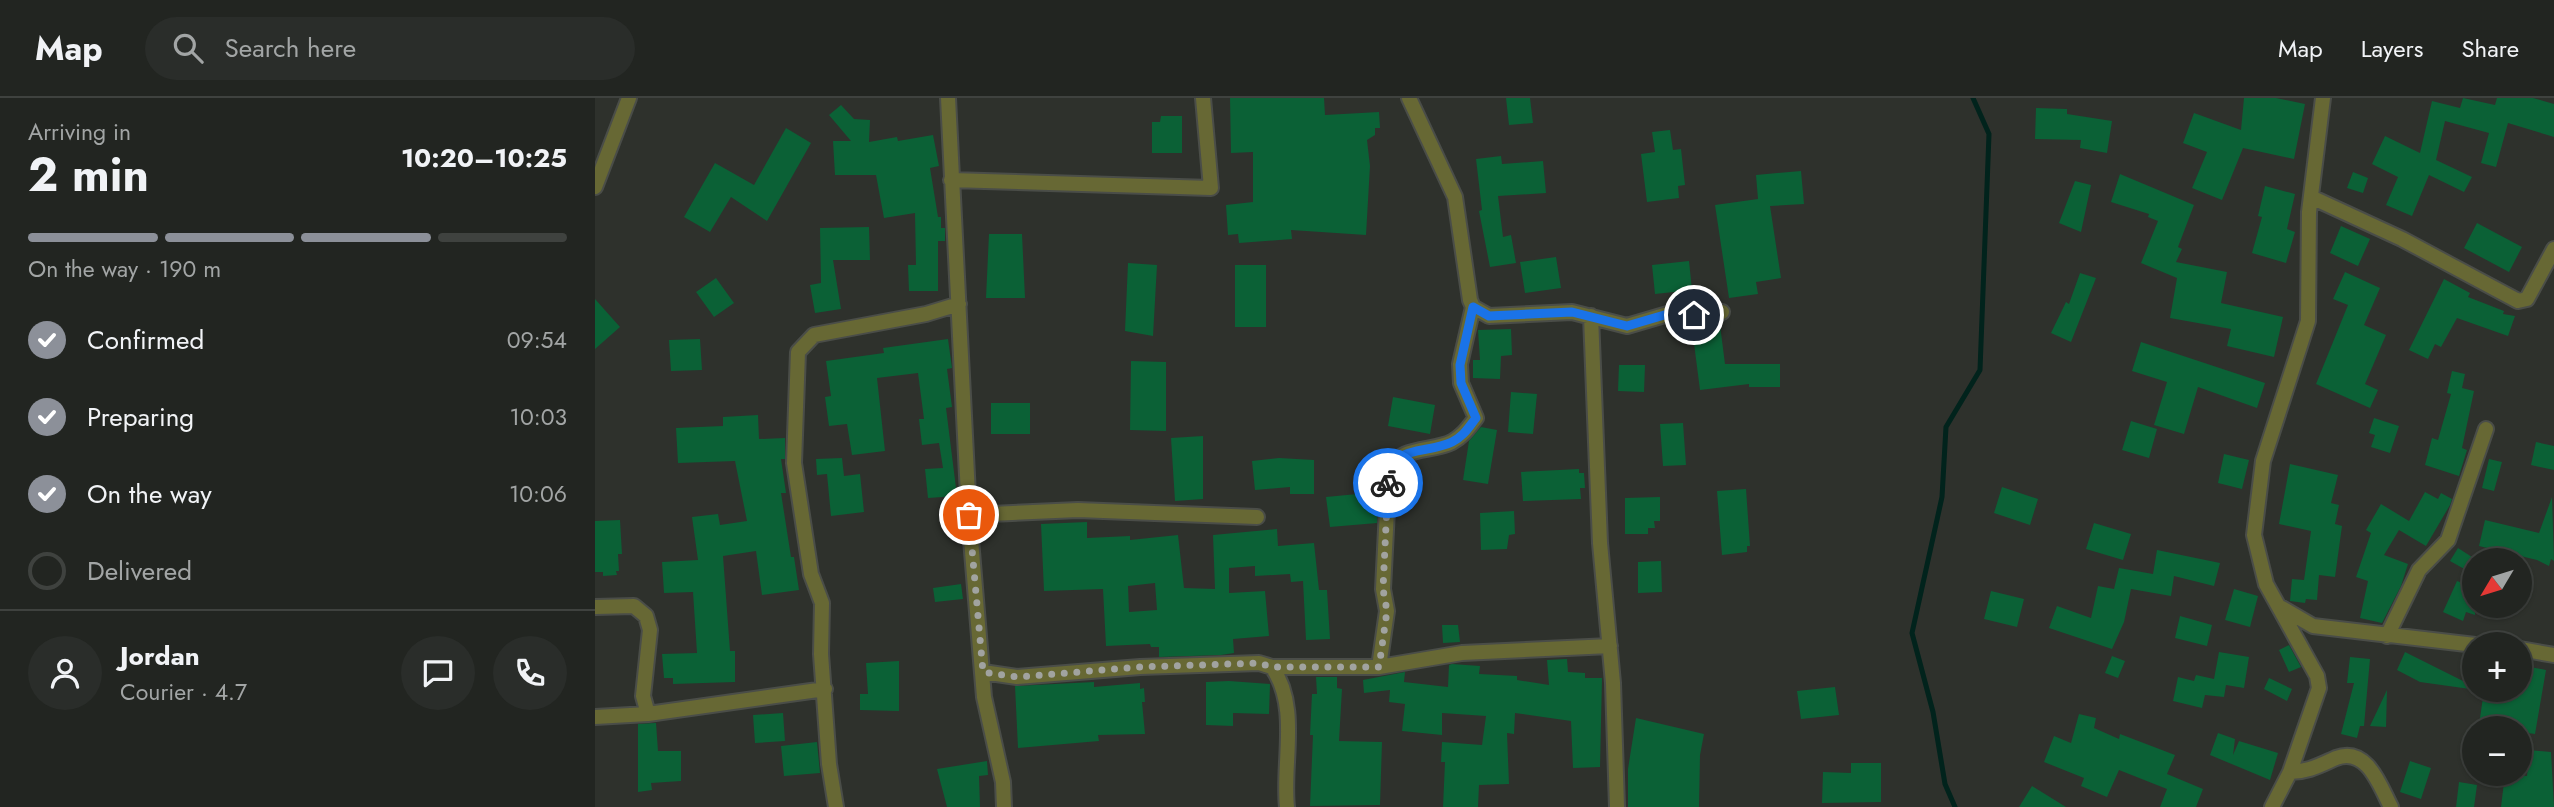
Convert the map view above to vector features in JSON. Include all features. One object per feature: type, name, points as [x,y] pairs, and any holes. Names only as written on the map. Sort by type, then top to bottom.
[{"type":"street","points":[[595,187],[629,98]]},
{"type":"street","points":[[948,98],[969,515],[984,697],[1003,782],[1004,807]]},
{"type":"street","points":[[951,180],[1211,188],[1203,98]]},
{"type":"street","points":[[1379,667],[1387,611],[1383,589],[1389,470],[1398,458],[1450,443],[1467,432],[1476,418],[1461,383],[1460,365],[1473,307],[1455,197],[1409,98]]},
{"type":"street","points":[[2272,807],[2290,772],[2319,688],[2316,676],[2266,584],[2254,535],[2263,461],[2308,321],[2311,197],[2323,98]]},
{"type":"street","points":[[2311,197],[2323,200],[2402,239],[2518,301],[2527,299],[2554,249]]},
{"type":"street","points":[[836,807],[829,764],[822,603],[811,573],[794,463],[798,352],[814,335],[926,314],[959,304]]},
{"type":"street","points":[[1473,307],[1489,316],[1572,312],[1627,326],[1678,311],[1694,315],[1722,312]]},
{"type":"street","points":[[1591,316],[1600,542],[1610,646],[1616,807]]},
{"type":"street","points":[[2387,636],[2419,570],[2448,540],[2486,429]]},
{"type":"street","points":[[969,515],[1078,510],[1257,517]]},
{"type":"street","points":[[595,607],[634,606],[646,616],[650,631],[643,695],[648,714]]},
{"type":"street","points":[[2280,607],[2313,626],[2462,644]]},
{"type":"street","points":[[983,672],[1017,677],[1140,667],[1259,663],[1272,667],[1379,667],[1462,653],[1610,646]]},
{"type":"street","points":[[2532,651],[2554,655]]},
{"type":"street","points":[[1272,667],[1282,686],[1289,740],[1287,807]]},
{"type":"street","points":[[595,717],[648,714],[825,689]]},
{"type":"street","points":[[2290,772],[2319,768],[2338,757],[2360,760],[2374,771],[2391,807]]},
{"type":"building","points":[[1230,98],[1324,98],[1325,115],[1379,112],[1380,128],[1375,128],[1375,135],[1367,140],[1370,166],[1366,235],[1291,230],[1292,239],[1239,243],[1238,234],[1228,235],[1226,205],[1253,202],[1253,152],[1231,153]]},
{"type":"building","points":[[1506,98],[1530,98],[1533,123],[1509,125]]},
{"type":"building","points":[[2244,98],[2276,98],[2305,104],[2294,159],[2243,148],[2222,200],[2192,188],[2207,152],[2183,143],[2194,113],[2241,130]]},
{"type":"building","points":[[2463,98],[2495,105],[2497,98],[2533,98],[2554,104],[2554,137],[2508,123],[2496,167],[2481,163],[2489,133],[2445,121],[2436,160],[2472,177],[2464,192],[2429,175],[2412,216],[2386,205],[2398,177],[2372,164],[2385,136],[2420,153],[2432,101],[2460,108]]},
{"type":"building","points":[[841,105],[854,119],[870,120],[869,142],[897,137],[898,141],[933,135],[939,166],[930,168],[938,217],[941,217],[941,228],[945,228],[945,241],[938,241],[938,291],[909,291],[908,265],[916,265],[915,213],[884,218],[876,175],[835,175],[833,141],[851,141],[829,115]]},
{"type":"building","points":[[2036,108],[2067,109],[2067,114],[2112,121],[2107,153],[2080,148],[2081,140],[2035,139]]},
{"type":"building","points":[[1161,116],[1182,116],[1182,153],[1152,153],[1152,122],[1160,122]]},
{"type":"building","points":[[786,128],[811,143],[767,221],[731,197],[710,232],[684,217],[715,163],[754,185]]},
{"type":"building","points":[[1670,130],[1673,150],[1681,149],[1685,185],[1678,186],[1679,198],[1647,202],[1641,154],[1655,152],[1652,132]]},
{"type":"building","points":[[1501,156],[1502,164],[1543,161],[1546,193],[1498,196],[1503,237],[1511,235],[1516,263],[1490,267],[1479,211],[1482,210],[1476,159]]},
{"type":"building","points":[[1801,171],[1804,204],[1770,206],[1781,278],[1756,282],[1758,294],[1729,298],[1715,205],[1758,199],[1756,175]]},
{"type":"building","points":[[2353,172],[2368,178],[2363,193],[2347,188]]},
{"type":"building","points":[[2120,174],[2194,205],[2178,247],[2182,249],[2176,262],[2227,272],[2221,303],[2283,317],[2274,357],[2227,346],[2231,329],[2170,318],[2177,278],[2141,263],[2158,221],[2148,217],[2149,214],[2111,202]]},
{"type":"building","points":[[2075,181],[2091,185],[2081,232],[2059,223]]},
{"type":"building","points":[[2265,186],[2295,194],[2287,229],[2295,232],[2286,263],[2252,253],[2262,217],[2258,216]]},
{"type":"building","points":[[2477,223],[2522,247],[2509,272],[2464,248]]},
{"type":"building","points":[[2341,226],[2370,239],[2358,266],[2330,253]]},
{"type":"building","points":[[869,227],[870,260],[833,260],[841,309],[815,313],[810,285],[821,283],[820,228]]},
{"type":"building","points":[[989,234],[1022,234],[1025,298],[986,298]]},
{"type":"building","points":[[1556,257],[1561,288],[1525,293],[1520,262]]},
{"type":"building","points":[[1689,261],[1692,290],[1655,294],[1652,265]]},
{"type":"building","points":[[1128,263],[1157,265],[1153,336],[1125,331]]},
{"type":"building","points":[[1235,265],[1266,265],[1266,327],[1235,327]]},
{"type":"building","points":[[2345,272],[2380,288],[2364,325],[2386,335],[2365,384],[2378,390],[2370,408],[2316,384],[2348,305],[2333,299]]},
{"type":"building","points":[[2080,273],[2096,278],[2071,342],[2051,333],[2066,302],[2069,304]]},
{"type":"building","points":[[716,278],[734,303],[714,317],[696,292]]},
{"type":"building","points":[[2444,279],[2470,293],[2468,297],[2504,311],[2503,314],[2515,316],[2508,336],[2457,318],[2441,347],[2435,344],[2428,359],[2409,350]]},
{"type":"building","points":[[595,299],[620,327],[595,349]]},
{"type":"building","points":[[1720,325],[1725,364],[1780,364],[1780,387],[1749,387],[1749,384],[1700,390],[1692,328]]},
{"type":"building","points":[[1511,329],[1512,355],[1501,356],[1500,379],[1473,378],[1473,360],[1480,360],[1478,330]]},
{"type":"building","points":[[700,339],[702,370],[671,371],[669,340]]},
{"type":"building","points":[[948,339],[952,368],[947,369],[952,407],[946,408],[957,496],[928,498],[925,469],[943,468],[939,443],[922,445],[919,419],[924,419],[918,373],[877,378],[885,451],[852,455],[847,424],[829,426],[825,397],[831,396],[826,361],[884,353],[883,348]]},
{"type":"building","points":[[2141,342],[2265,383],[2257,408],[2198,387],[2184,434],[2154,425],[2167,382],[2132,371]]},
{"type":"building","points":[[1131,361],[1166,362],[1166,431],[1130,430]]},
{"type":"building","points":[[1619,365],[1645,365],[1644,392],[1618,391]]},
{"type":"building","points":[[2452,371],[2465,374],[2462,388],[2474,391],[2462,448],[2467,450],[2459,476],[2425,465],[2432,438],[2438,440],[2451,394],[2447,393]]},
{"type":"building","points":[[1511,392],[1537,394],[1533,434],[1508,432]]},
{"type":"building","points":[[1393,397],[1435,405],[1430,434],[1388,426]]},
{"type":"building","points":[[991,403],[1030,403],[1030,434],[991,434]]},
{"type":"building","points":[[758,415],[759,439],[785,438],[785,459],[781,459],[786,493],[781,493],[799,590],[762,595],[756,551],[723,556],[730,651],[735,651],[735,682],[673,684],[673,678],[664,678],[662,654],[697,653],[693,592],[664,593],[662,562],[698,560],[692,517],[718,514],[720,525],[747,521],[735,461],[678,463],[676,428],[723,426],[723,417]]},
{"type":"building","points":[[2374,418],[2399,426],[2390,453],[2371,447],[2375,435],[2369,433]]},
{"type":"building","points":[[2131,421],[2157,429],[2149,458],[2122,450]]},
{"type":"building","points":[[1683,423],[1686,465],[1663,466],[1660,424]]},
{"type":"building","points":[[1481,427],[1497,430],[1488,484],[1463,480],[1469,441]]},
{"type":"building","points":[[1203,436],[1203,499],[1175,501],[1171,438]]},
{"type":"building","points":[[2536,442],[2554,446],[2554,470],[2531,465]]},
{"type":"building","points":[[2224,454],[2249,460],[2242,489],[2218,483]]},
{"type":"building","points":[[842,458],[844,476],[860,474],[864,512],[831,516],[827,474],[817,475],[816,459]]},
{"type":"building","points":[[1279,458],[1314,460],[1314,494],[1290,494],[1290,487],[1255,490],[1252,461]]},
{"type":"building","points":[[2489,459],[2502,462],[2494,491],[2482,488]]},
{"type":"building","points":[[2290,464],[2338,475],[2331,503],[2339,505],[2335,524],[2342,526],[2335,577],[2319,575],[2317,600],[2306,599],[2305,603],[2290,601],[2292,579],[2304,580],[2311,531],[2279,524]]},
{"type":"building","points":[[1579,469],[1579,473],[1584,473],[1585,488],[1580,488],[1581,499],[1523,501],[1521,472]]},
{"type":"building","points":[[2002,487],[2038,499],[2030,525],[1994,513]]},
{"type":"building","points":[[1746,489],[1750,546],[1747,546],[1747,552],[1722,555],[1717,491]]},
{"type":"building","points":[[1378,492],[1377,523],[1330,527],[1326,497]]},
{"type":"building","points":[[2425,492],[2438,499],[2441,493],[2452,499],[2450,505],[2426,546],[2399,530],[2384,555],[2408,564],[2401,586],[2382,623],[2360,618],[2368,581],[2356,577],[2371,533],[2366,530],[2381,504],[2409,521]]},
{"type":"building","points":[[1660,497],[1660,521],[1654,521],[1655,528],[1648,528],[1648,534],[1625,534],[1625,498]]},
{"type":"building","points":[[2552,497],[2554,561],[2551,559],[2549,566],[2532,559],[2532,548],[2479,546],[2485,520],[2539,533]]},
{"type":"building","points":[[1514,511],[1515,534],[1509,535],[1507,549],[1481,550],[1480,513]]},
{"type":"building","points":[[620,520],[622,554],[618,554],[619,571],[616,571],[617,575],[603,576],[603,572],[595,572],[595,521]]},
{"type":"building","points":[[1087,522],[1087,538],[1130,536],[1130,540],[1178,535],[1184,588],[1215,589],[1213,535],[1277,529],[1278,546],[1314,543],[1319,590],[1327,590],[1330,639],[1306,640],[1303,581],[1291,582],[1290,574],[1255,576],[1255,566],[1229,568],[1229,593],[1265,591],[1269,636],[1233,639],[1234,653],[1221,655],[1159,657],[1159,647],[1151,647],[1150,644],[1106,646],[1103,589],[1044,591],[1041,524]],"holes":[[[1155,583],[1157,610],[1129,612],[1128,586]]]},
{"type":"building","points":[[2094,523],[2131,534],[2123,560],[2086,549]]},
{"type":"building","points":[[2458,548],[2462,551],[2462,568],[2450,561]]},
{"type":"building","points":[[2157,550],[2220,563],[2214,586],[2174,576],[2171,596],[2131,589],[2124,622],[2112,649],[2049,628],[2057,606],[2091,618],[2098,586],[2114,589],[2119,568],[2153,574]]},
{"type":"building","points":[[1661,561],[1662,592],[1638,593],[1638,562]]},
{"type":"building","points":[[2457,581],[2462,583],[2463,621],[2443,612]]},
{"type":"building","points":[[961,584],[963,599],[935,602],[933,588]]},
{"type":"building","points":[[2234,589],[2258,596],[2250,627],[2225,620]]},
{"type":"building","points":[[1991,591],[2024,599],[2017,627],[1984,619]]},
{"type":"building","points":[[2180,616],[2212,625],[2207,646],[2175,638]]},
{"type":"building","points":[[1442,625],[1458,625],[1460,642],[1443,643]]},
{"type":"building","points":[[2289,645],[2301,667],[2289,672],[2279,650]]},
{"type":"building","points":[[2219,652],[2249,657],[2244,688],[2226,685],[2224,697],[2205,695],[2202,708],[2173,701],[2178,677],[2194,681],[2196,675],[2214,679]]},
{"type":"building","points":[[2405,652],[2462,680],[2462,688],[2420,682],[2397,670]]},
{"type":"building","points":[[2112,656],[2125,661],[2118,678],[2105,673]]},
{"type":"building","points":[[2350,657],[2370,659],[2364,726],[2360,726],[2357,738],[2341,734],[2354,683],[2347,683]]},
{"type":"building","points":[[1567,659],[1568,672],[1585,673],[1585,678],[1602,678],[1600,767],[1573,768],[1571,721],[1515,713],[1514,734],[1507,733],[1509,784],[1479,785],[1478,807],[1443,807],[1445,762],[1441,762],[1442,742],[1482,745],[1486,716],[1442,713],[1442,735],[1402,731],[1405,704],[1389,702],[1390,690],[1364,693],[1363,680],[1405,672],[1404,682],[1448,687],[1449,665],[1452,664],[1480,666],[1479,674],[1517,676],[1517,680],[1549,685],[1547,660]]},
{"type":"building","points":[[899,661],[899,711],[860,710],[860,694],[868,694],[866,663]]},
{"type":"building","points":[[2532,667],[2546,670],[2535,734],[2532,734],[2532,716],[2480,716],[2482,702],[2532,702]]},
{"type":"building","points":[[1316,677],[1337,677],[1337,688],[1342,689],[1339,741],[1382,742],[1380,805],[1310,806],[1313,735],[1310,735],[1312,694],[1317,694]]},
{"type":"building","points":[[2269,678],[2292,689],[2287,701],[2264,689]]},
{"type":"building","points":[[1094,682],[1094,687],[1140,683],[1140,689],[1144,688],[1145,702],[1142,702],[1145,734],[1098,735],[1099,741],[1018,748],[1015,686]]},
{"type":"building","points":[[1206,682],[1270,684],[1269,714],[1233,713],[1233,726],[1206,725]]},
{"type":"building","points":[[1835,687],[1839,715],[1801,719],[1797,691]]},
{"type":"building","points":[[2387,690],[2386,727],[2370,726]]},
{"type":"building","points":[[783,713],[785,741],[755,743],[753,715]]},
{"type":"building","points":[[2079,714],[2096,718],[2094,728],[2119,739],[2120,734],[2175,755],[2167,774],[2203,789],[2196,807],[2160,807],[2167,789],[2119,770],[2107,797],[2081,786],[2084,778],[2044,762],[2054,736],[2071,743]]},
{"type":"building","points":[[1636,718],[1704,734],[1700,755],[1699,807],[1628,807],[1628,769]]},
{"type":"building","points":[[656,723],[658,751],[681,751],[681,781],[651,783],[652,790],[638,792],[638,724]]},
{"type":"building","points":[[2218,733],[2235,739],[2233,755],[2239,741],[2278,753],[2270,780],[2210,755]]},
{"type":"building","points":[[817,742],[820,773],[784,776],[781,746]]},
{"type":"building","points":[[2532,750],[2551,752],[2554,807],[2501,807],[2504,786],[2532,786]]},
{"type":"building","points":[[987,761],[988,775],[979,776],[980,807],[947,807],[937,769]]},
{"type":"building","points":[[2410,761],[2431,768],[2421,799],[2400,792]]},
{"type":"building","points":[[1851,763],[1881,763],[1881,802],[1822,803],[1823,772],[1851,773]]},
{"type":"building","points":[[2459,782],[2462,786],[2477,786],[2474,807],[2456,807]]},
{"type":"building","points":[[2032,786],[2066,807],[2019,807]]},
{"type":"waterway","points":[[1955,807],[1945,784],[1933,712],[1912,633],[1942,497],[1946,427],[1980,370],[1989,134],[1973,98]]},
{"type":"way so far","points":[[969,515],[983,672],[1017,677],[1140,667],[1259,663],[1272,667],[1379,667],[1387,611],[1383,589],[1388,483]]},
{"type":"route","points":[[1388,483],[1392,462],[1416,451],[1450,443],[1467,432],[1476,418],[1461,383],[1460,365],[1473,307],[1489,316],[1572,312],[1627,326],[1678,311],[1694,315]]}]
